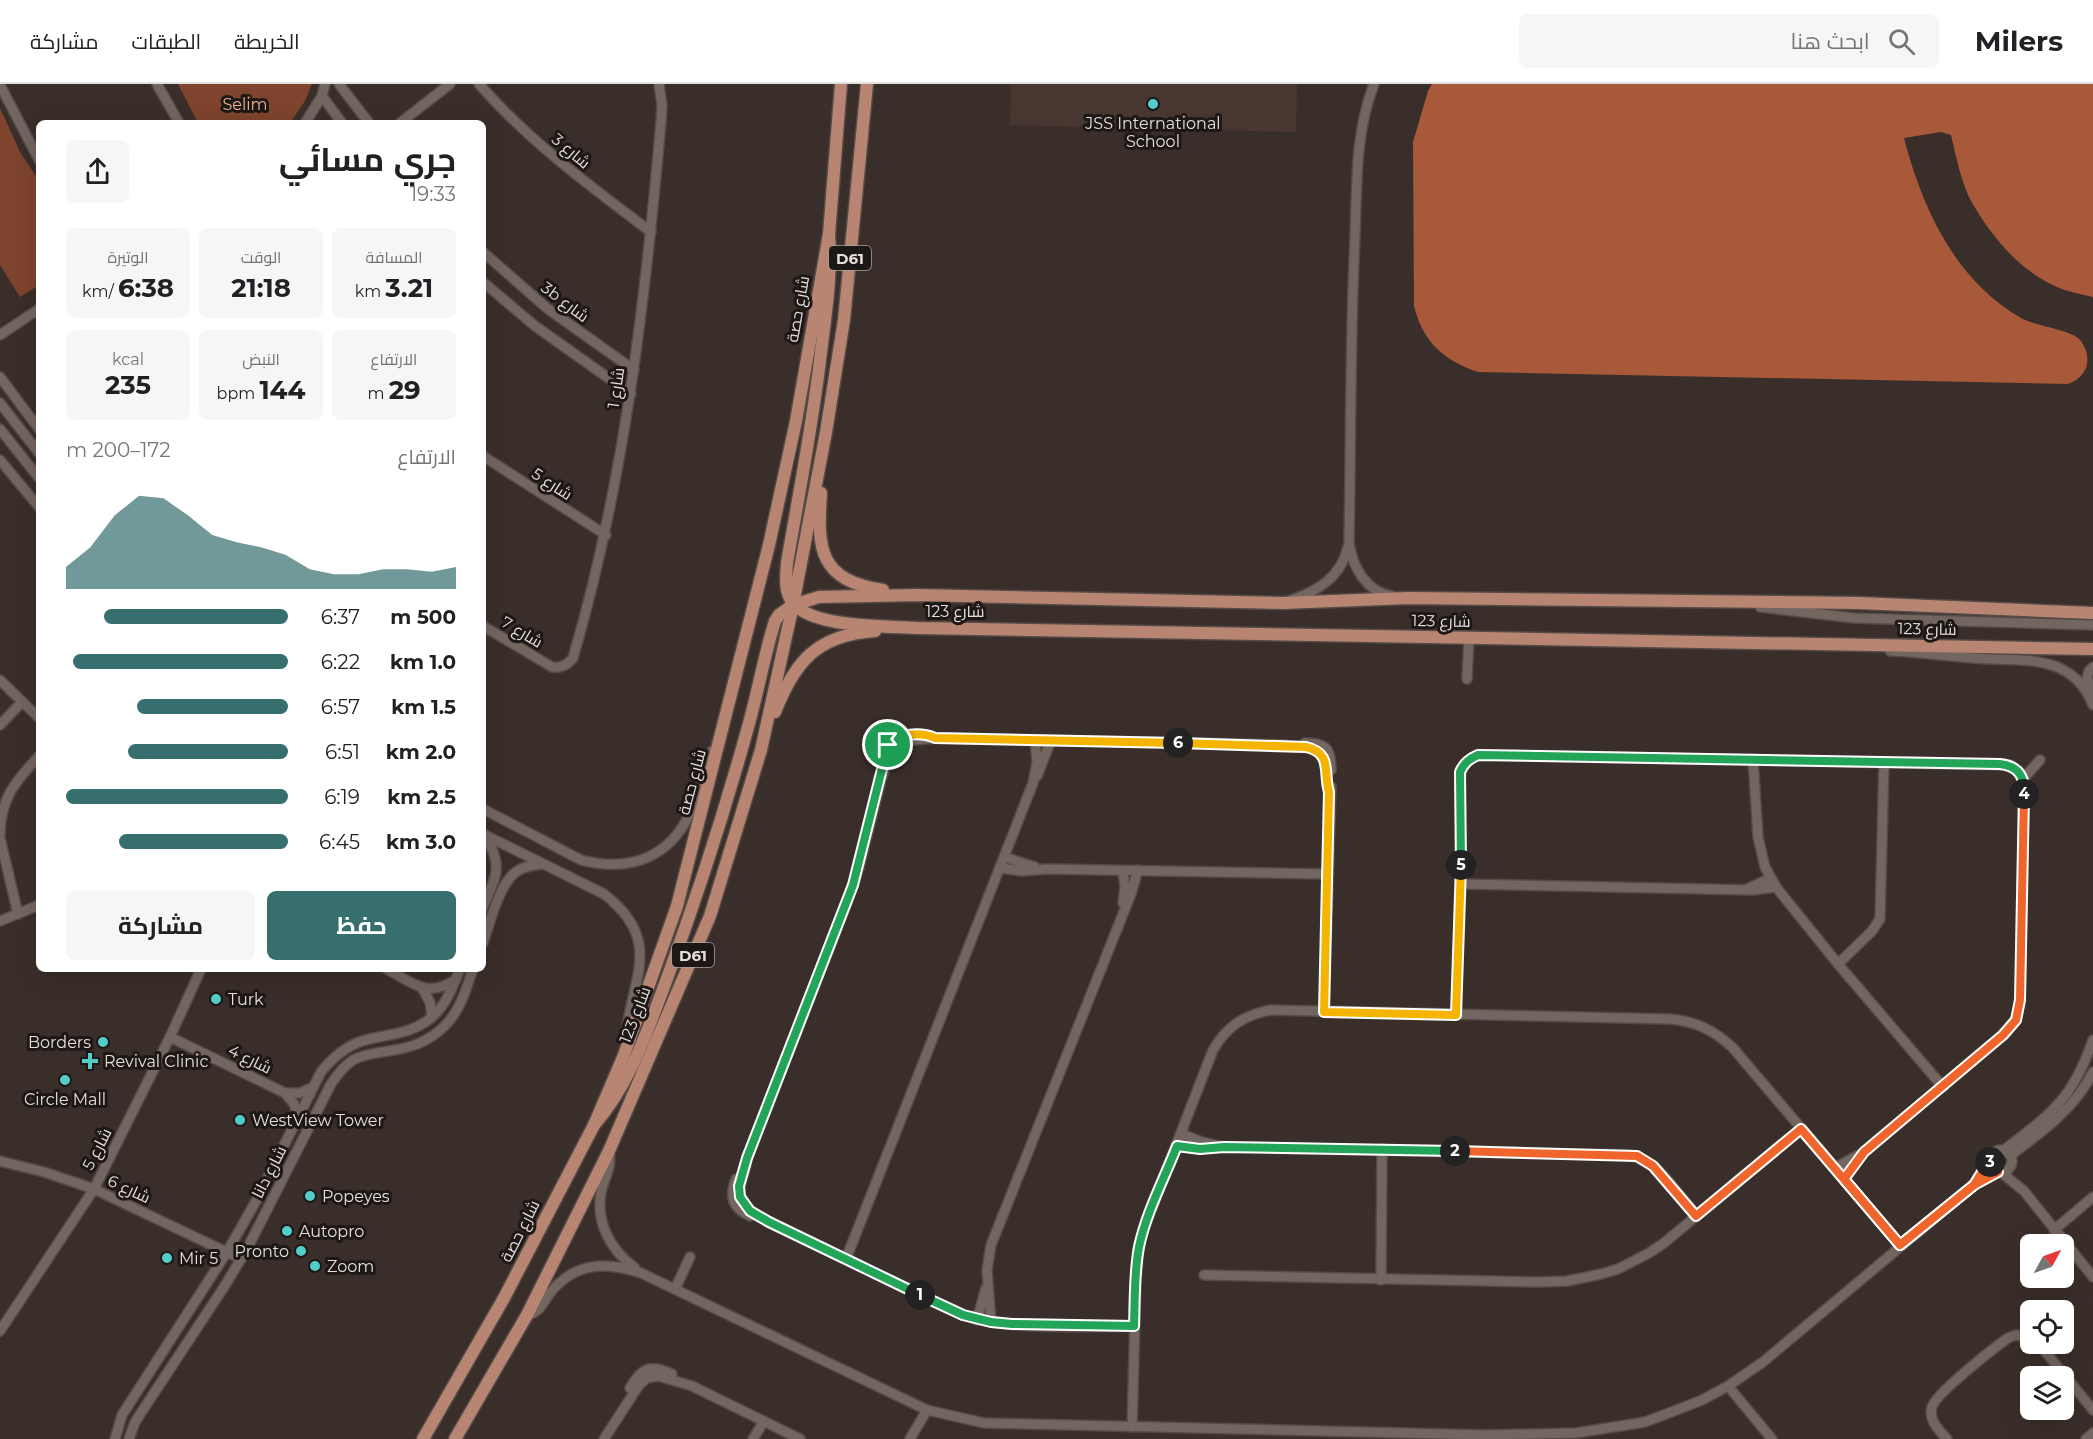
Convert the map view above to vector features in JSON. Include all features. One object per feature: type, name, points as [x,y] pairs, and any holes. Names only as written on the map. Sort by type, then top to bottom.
[{"type":"main road","name":"شارع حصة","points":[[423,1439],[504,1298],[594,1125],[624,1055],[677,906],[769,545],[796,421],[828,234],[841,84]]},
{"type":"main road","name":"D61","points":[[455,1439],[527,1315],[609,1151],[710,916],[761,750],[794,605],[844,320],[867,84]]},
{"type":"main road","points":[[794,605],[786,587],[787,563],[815,406],[830,276],[828,234]]},
{"type":"main road","points":[[826,432],[819,523],[823,554],[840,575],[856,585],[917,595]]},
{"type":"main road","name":"شارع 123","points":[[594,1125],[618,1095],[627,1079],[653,1017],[696,897],[748,728],[775,621],[779,615],[794,605],[819,597],[917,595],[1283,603],[1408,598],[1858,603],[2093,613]]},
{"type":"main road","name":"شارع 123","points":[[794,605],[807,613],[832,622],[918,628],[2093,649]]},
{"type":"main road","points":[[761,750],[791,676],[805,658],[824,644],[845,635],[918,628]]},
{"type":"street","points":[[157,84],[177,120]]},
{"type":"street","points":[[307,120],[321,96],[325,84]]},
{"type":"street","points":[[339,84],[367,120]]},
{"type":"street","points":[[404,120],[450,84]]},
{"type":"street","name":"شارع 3","points":[[479,84],[550,153],[651,232]]},
{"type":"street","name":"شارع 1","points":[[545,663],[560,668],[573,658],[606,535],[631,394],[651,232],[662,105],[659,84]]},
{"type":"street","points":[[1374,84],[1360,133],[1358,167],[1353,266],[1349,542],[1353,562],[1363,579],[1388,596],[1408,598]]},
{"type":"street","points":[[0,85],[36,154]]},
{"type":"street","points":[[321,96],[340,120]]},
{"type":"street","name":"3b شارع","points":[[486,255],[548,309],[634,370]]},
{"type":"street","points":[[486,285],[550,338],[631,394]]},
{"type":"street","points":[[0,335],[36,311]]},
{"type":"street","points":[[0,377],[36,425]]},
{"type":"street","points":[[0,403],[36,449]]},
{"type":"street","points":[[0,429],[36,474]]},
{"type":"street","name":"شارع 5","points":[[486,458],[606,535]]},
{"type":"street","points":[[0,460],[36,503]]},
{"type":"street","points":[[1283,603],[1311,592],[1327,582],[1339,568],[1349,542]]},
{"type":"street","points":[[1740,602],[1761,607],[1854,618],[2093,625]]},
{"type":"street","name":"شارع 7","points":[[486,628],[545,663]]},
{"type":"street","points":[[1467,679],[1469,638]]},
{"type":"street","points":[[1826,643],[1860,649],[2051,664],[2066,671],[2079,682],[2090,696],[2093,705]]},
{"type":"street","points":[[2093,668],[2089,671],[2087,678],[2093,690]]},
{"type":"street","points":[[0,680],[36,715]]},
{"type":"street","points":[[0,725],[22,702]]},
{"type":"street","points":[[486,811],[581,860],[614,866],[646,859],[674,837],[685,822],[693,806],[704,769],[722,733]]},
{"type":"street","points":[[1134,1326],[1012,1324],[977,1320],[948,1309],[769,1222],[742,1212],[733,1201],[733,1187],[741,1165],[747,1158],[859,867],[881,780],[886,749],[894,739],[902,736],[928,736],[935,738],[1285,745],[1311,748],[1318,752],[1326,763],[1329,792],[1324,1012]]},
{"type":"street","points":[[1033,783],[1036,762],[1035,740]]},
{"type":"street","points":[[846,1259],[1051,740]]},
{"type":"street","points":[[1456,1015],[1461,884],[1460,772],[1470,758],[1486,755],[2010,765],[2018,770],[2024,779],[2019,1011],[2011,1028],[1943,1087],[1864,1152],[1835,1168]]},
{"type":"street","points":[[18,914],[0,837],[3,808],[16,780],[36,759]]},
{"type":"street","points":[[1753,759],[1758,837],[1761,853],[1774,883],[1838,964],[1943,1087]]},
{"type":"street","points":[[2024,779],[2040,760]]},
{"type":"street","points":[[1838,964],[1872,931],[1880,920],[1884,762]]},
{"type":"street","points":[[486,835],[604,894],[628,917],[636,933],[640,949],[640,966],[626,1031],[624,1055]]},
{"type":"street","points":[[486,838],[497,859],[497,871],[486,899]]},
{"type":"street","points":[[1004,857],[1025,865],[1047,869]]},
{"type":"street","points":[[486,935],[504,887],[510,878],[518,870],[543,864]]},
{"type":"street","points":[[1000,868],[1023,871],[1047,869],[1327,874]]},
{"type":"street","points":[[977,1320],[987,1283],[989,1258],[995,1233],[1131,894],[1138,870]]},
{"type":"street","points":[[1121,917],[1125,897],[1123,871]]},
{"type":"street","points":[[1461,884],[1759,890],[1774,883]]},
{"type":"street","points":[[0,921],[36,906]]},
{"type":"street","name":"شارع 5","points":[[1,1329],[94,1189],[170,1037],[200,972]]},
{"type":"street","points":[[393,972],[422,988],[440,988],[456,979]]},
{"type":"street","name":"شارع دانا","points":[[115,1439],[122,1415],[227,1252],[256,1201],[321,1072],[346,1048],[361,1041],[407,1032],[432,1017],[442,1006],[459,972]]},
{"type":"street","name":"شارع دانا","points":[[129,1439],[135,1422],[241,1259],[331,1084],[340,1071],[352,1061],[366,1054],[411,1047],[439,1031],[459,1006],[472,972]]},
{"type":"street","points":[[422,988],[430,1002],[432,1017]]},
{"type":"street","points":[[1132,1427],[1136,1281],[1139,1245],[1144,1228],[1220,1037],[1230,1026],[1243,1018],[1271,1010],[1670,1019],[1698,1024],[1723,1038],[1733,1048],[1900,1245]]},
{"type":"street","name":"شارع 4","points":[[170,1037],[285,1093],[294,1104],[299,1118]]},
{"type":"street","points":[[527,1315],[537,1312],[557,1285],[579,1271],[604,1265],[617,1265],[641,1273],[927,1410],[984,1423],[1392,1436],[1533,1435],[1604,1430],[1645,1422],[1702,1400],[1728,1386],[1763,1362],[1974,1185],[2008,1170],[2009,1156],[2062,1102],[2079,1076],[2093,1040]]},
{"type":"street","points":[[2009,1156],[2064,1113],[2093,1072]]},
{"type":"street","name":"شارع 4","points":[[285,1093],[300,1093],[313,1087]]},
{"type":"street","points":[[1204,1275],[1537,1282],[1584,1279],[1618,1269],[1664,1243],[1801,1129]]},
{"type":"street","points":[[1182,1134],[1224,1147]]},
{"type":"street","points":[[1177,1146],[1200,1149],[1224,1147],[1382,1149],[1637,1156],[1653,1166],[1696,1216]]},
{"type":"street","points":[[1381,1280],[1382,1149]]},
{"type":"street","points":[[609,1151],[610,1166],[600,1199],[602,1223],[617,1252],[641,1273]]},
{"type":"street","points":[[1974,1185],[1996,1151],[2009,1156],[2024,1191],[2093,1277]]},
{"type":"street","points":[[1844,1179],[1864,1152]]},
{"type":"street","points":[[1990,1159],[1991,1167],[2024,1191]]},
{"type":"street","name":"شارع 6","points":[[0,1161],[44,1172],[94,1189],[241,1259]]},
{"type":"street","points":[[2054,1230],[2093,1197]]},
{"type":"street","points":[[675,1289],[690,1257]]},
{"type":"street","points":[[987,1283],[991,1303],[991,1322]]},
{"type":"street","points":[[1947,1439],[1934,1423],[1931,1415],[1935,1399],[2008,1338],[2020,1336]]},
{"type":"street","points":[[2047,1354],[2093,1410]]},
{"type":"street","points":[[604,1439],[636,1378],[646,1370],[655,1368],[687,1381],[692,1386],[800,1439]]},
{"type":"street","points":[[1728,1386],[1772,1439]]},
{"type":"street","points":[[910,1439],[927,1410]]},
{"type":"street","points":[[753,1439],[764,1421]]},
{"type":"street","points":[[2086,1439],[2093,1433]]},
{"type":"shaded area","name":"JSS International School","points":[[1011,84],[1297,84],[1296,132],[1010,125]]},
{"type":"shaded area","points":[[1432,84],[2093,84],[2093,297],[2057,287],[2043,280],[2006,250],[1969,197],[1951,135],[1941,132],[1904,138],[1911,164],[1932,216],[1944,240],[1960,263],[1977,284],[2021,318],[2070,334],[2081,341],[2087,354],[2084,372],[2068,384],[1478,372],[1454,362],[1429,340],[1414,306],[1413,142]]},
{"type":"green space","name":"Selim","points":[[178,84],[312,84],[305,101],[292,120],[196,120]]},
{"type":"green space","points":[[0,108],[20,152],[36,176],[36,287],[20,297],[0,265]]},
{"type":"place","name":"JSS International School","points":[[1153,104]]},
{"type":"place","name":"Turk","points":[[216,999]]},
{"type":"place","name":"Borders","points":[[103,1042]]},
{"type":"place","name":"Revival Clinic","points":[[90,1061]]},
{"type":"place","name":"Circle Mall","points":[[65,1080]]},
{"type":"place","name":"WestView Tower","points":[[240,1120]]},
{"type":"place","name":"Popeyes","points":[[310,1196]]},
{"type":"place","name":"Autopro","points":[[287,1231]]},
{"type":"place","name":"Pronto","points":[[301,1251]]},
{"type":"place","name":"Mir 5","points":[[167,1258]]},
{"type":"place","name":"Zoom","points":[[315,1266]]},
{"type":"route","points":[[888,745],[853,885],[747,1158],[739,1191],[745,1207],[769,1222],[963,1315],[977,1320],[1012,1324],[1134,1326],[1139,1245],[1177,1146],[1200,1149],[1224,1147],[1637,1156],[1653,1166],[1696,1216],[1801,1129],[1900,1245],[1937,1215],[1974,1185],[1990,1159],[1991,1167],[1998,1172],[1974,1185],[1937,1215],[1900,1245],[1844,1179],[1864,1152],[2003,1035],[2016,1020],[2020,1000],[2025,789],[2024,779],[2018,770],[2010,765],[1486,755],[1470,758],[1460,772],[1461,884],[1456,1015],[1324,1012],[1329,792],[1326,763],[1322,756],[1311,748],[1285,745],[935,738],[930,736],[902,736],[894,739],[888,745]]}]
